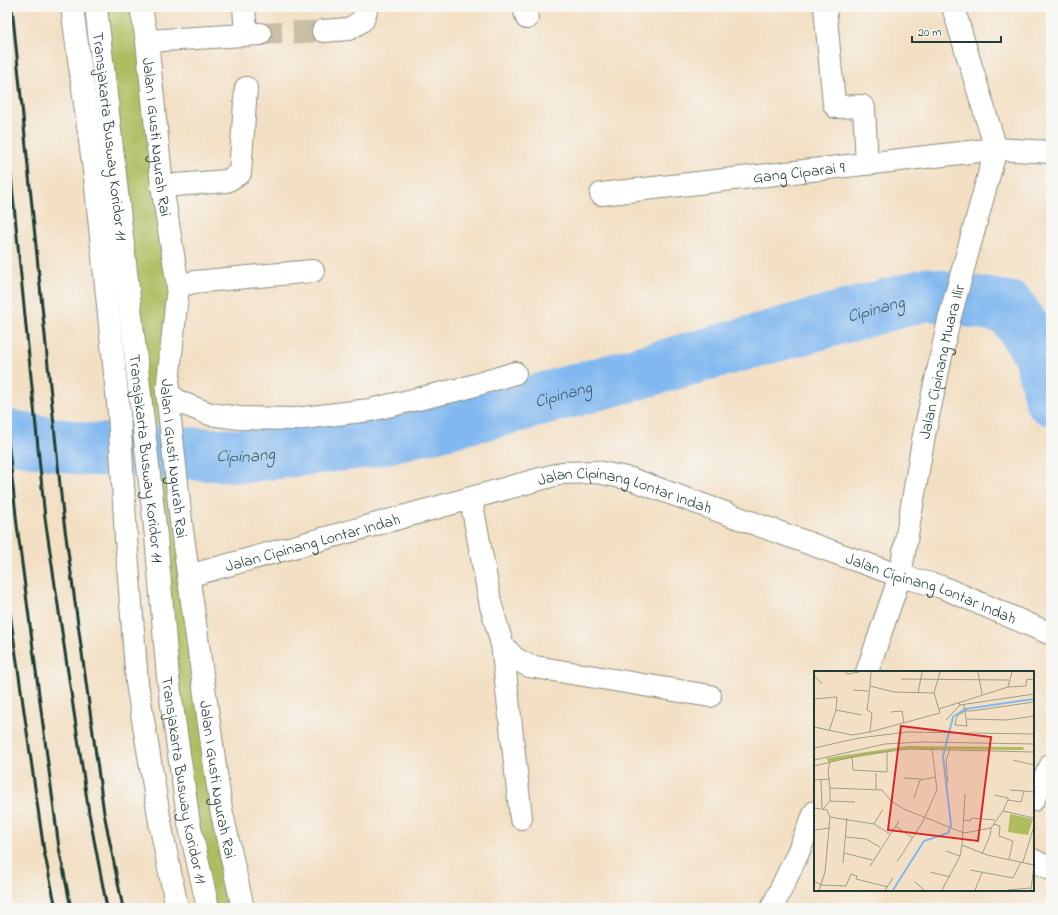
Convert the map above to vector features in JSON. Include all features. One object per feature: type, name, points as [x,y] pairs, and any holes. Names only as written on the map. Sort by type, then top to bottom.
[{"type":"street","points":[[72,7],[95,178],[119,413],[126,538],[137,683],[160,822],[177,908]]},
{"type":"street","name":"Transjakarta Busway Koridor 11","points":[[96,7],[156,536],[168,678],[189,823],[208,908]]},
{"type":"street","name":"Jalan I Gusti Ngurah Rai","points":[[141,7],[147,41],[162,186],[178,286],[166,392],[188,576],[221,809],[243,908]]},
{"type":"street","points":[[147,41],[253,34],[244,7]]},
{"type":"street","points":[[323,31],[349,29],[363,20],[366,7]]},
{"type":"street","points":[[825,7],[834,104],[836,107],[862,106],[864,108],[867,164]]},
{"type":"street","points":[[953,7],[996,150],[1051,152]]},
{"type":"street","points":[[162,186],[227,181],[240,173],[246,88]]},
{"type":"street","name":"Gang Ciparai 9","points":[[601,194],[996,150]]},
{"type":"street","name":"Jalan Cipinang Muara Ilir","points":[[867,671],[900,576],[924,435],[949,320],[996,150]]},
{"type":"street","points":[[178,286],[194,282],[313,271]]},
{"type":"street","points":[[166,392],[179,402],[210,414],[239,418],[295,419],[370,410],[465,388],[515,373]]},
{"type":"street","name":"Jalan Cipinang Lontar Indah","points":[[188,576],[562,473],[597,472],[631,479],[900,576],[942,587],[950,592],[1051,634]]},
{"type":"street","points":[[471,499],[491,606],[502,644],[521,818]]},
{"type":"street","points":[[502,644],[514,658],[529,666],[710,696]]},
{"type":"street","points":[[1034,798],[1051,765]]},
{"type":"street","points":[[772,908],[814,814]]},
{"type":"street","points":[[1034,860],[1051,869]]},
{"type":"green space","points":[[96,7],[141,7],[178,286],[167,392],[243,908],[208,908],[189,823]]},
{"type":"waterway","name":"Cipinang","points":[[7,436],[84,449],[247,456],[366,442],[521,405],[928,294],[1010,308],[1039,352],[1051,399]]},
{"type":"tunnel","points":[[260,34],[323,31]]},
{"type":"railway","points":[[12,7],[63,515],[104,813],[123,908]]},
{"type":"railway","points":[[7,135],[45,518],[89,813],[107,908]]},
{"type":"railway","points":[[7,430],[17,525],[59,848],[71,908]]},
{"type":"railway","points":[[7,592],[44,851],[56,908]]}]
